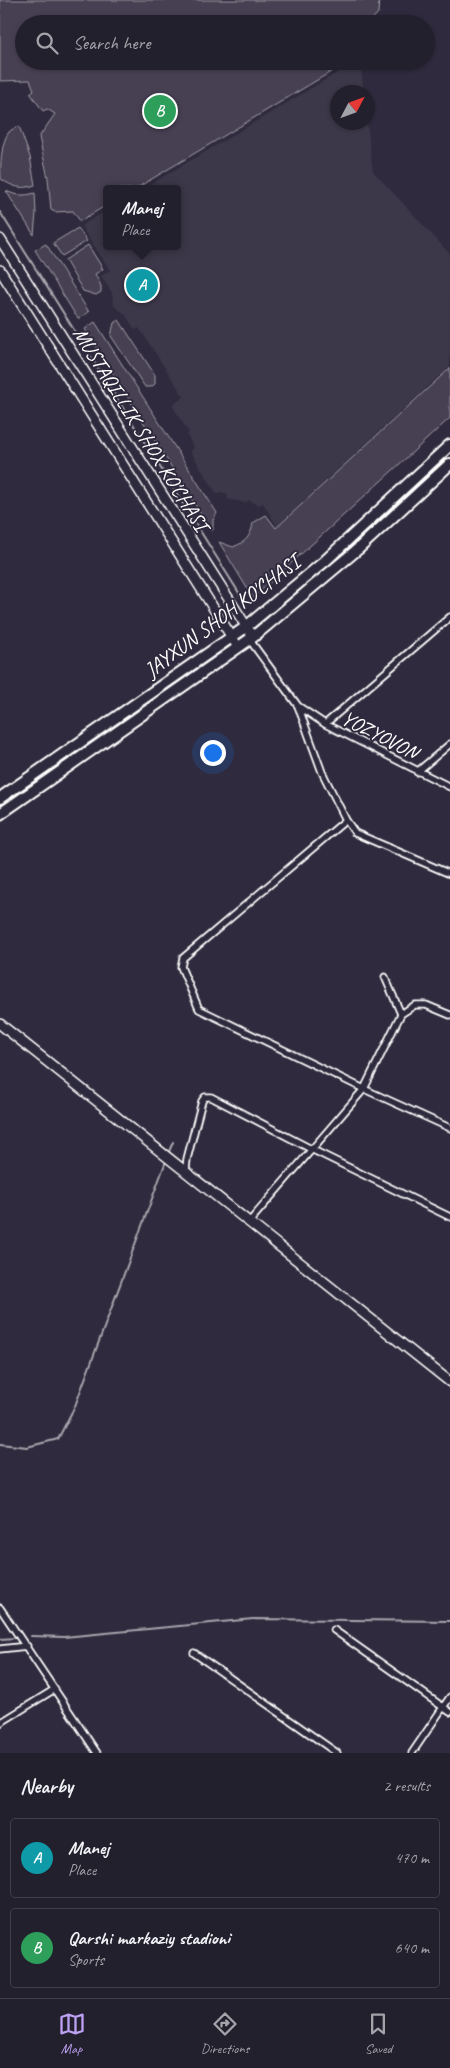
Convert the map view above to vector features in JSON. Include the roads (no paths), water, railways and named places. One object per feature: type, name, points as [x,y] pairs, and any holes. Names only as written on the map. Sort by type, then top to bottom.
[{"type":"highway","name":"JAYXUN SHOH KO'CHASI","points":[[0,798],[246,627],[325,561],[450,445]]},
{"type":"highway","name":"JAYXUN SHOH KO'CHASI","points":[[0,814],[251,638],[358,549],[450,464]]},
{"type":"main road","name":"MUSTAQILLIK SHOX KO'CHASI","points":[[0,240],[246,627],[251,638]]},
{"type":"main road","name":"MUSTAQILLIK SHOX KO'CHASI","points":[[0,270],[238,647]]},
{"type":"main road","points":[[0,1024],[186,1170],[450,1382]]},
{"type":"street","points":[[325,724],[450,617]]},
{"type":"street","points":[[251,638],[298,706],[322,772],[346,820],[355,833],[450,874]]},
{"type":"street","name":"YOZYOVON","points":[[298,706],[325,724],[450,787]]},
{"type":"street","points":[[417,772],[450,744]]},
{"type":"street","points":[[346,820],[183,958],[181,967],[198,1009],[450,1128]]},
{"type":"street","points":[[385,977],[401,1014]]},
{"type":"street","points":[[250,1222],[364,1089],[401,1014],[415,1005],[426,1005],[450,1015]]},
{"type":"street","points":[[186,1170],[187,1159],[202,1101],[206,1097],[211,1097],[313,1150],[450,1217]]},
{"type":"street","points":[[0,1608],[97,1753]]},
{"type":"street","points":[[334,1630],[450,1712]]},
{"type":"street","points":[[0,1649],[27,1646]]},
{"type":"street","points":[[194,1653],[337,1753]]},
{"type":"street","points":[[0,1723],[55,1689]]},
{"type":"street","points":[[412,1753],[450,1697]]},
{"type":"waterway","points":[[0,212],[246,604]]},
{"type":"waterway","points":[[168,1154],[173,1142]]},
{"type":"waterway","points":[[0,1444],[27,1447],[58,1439],[75,1406],[166,1161]]},
{"type":"waterway","points":[[31,1636],[64,1637],[253,1619],[450,1621]]},
{"type":"waterway","points":[[0,1639],[16,1638]]},
{"type":"place","name":"Qarshi markaziy stadioni","points":[[160,111]]},
{"type":"place","name":"Manej","points":[[142,285]]}]
